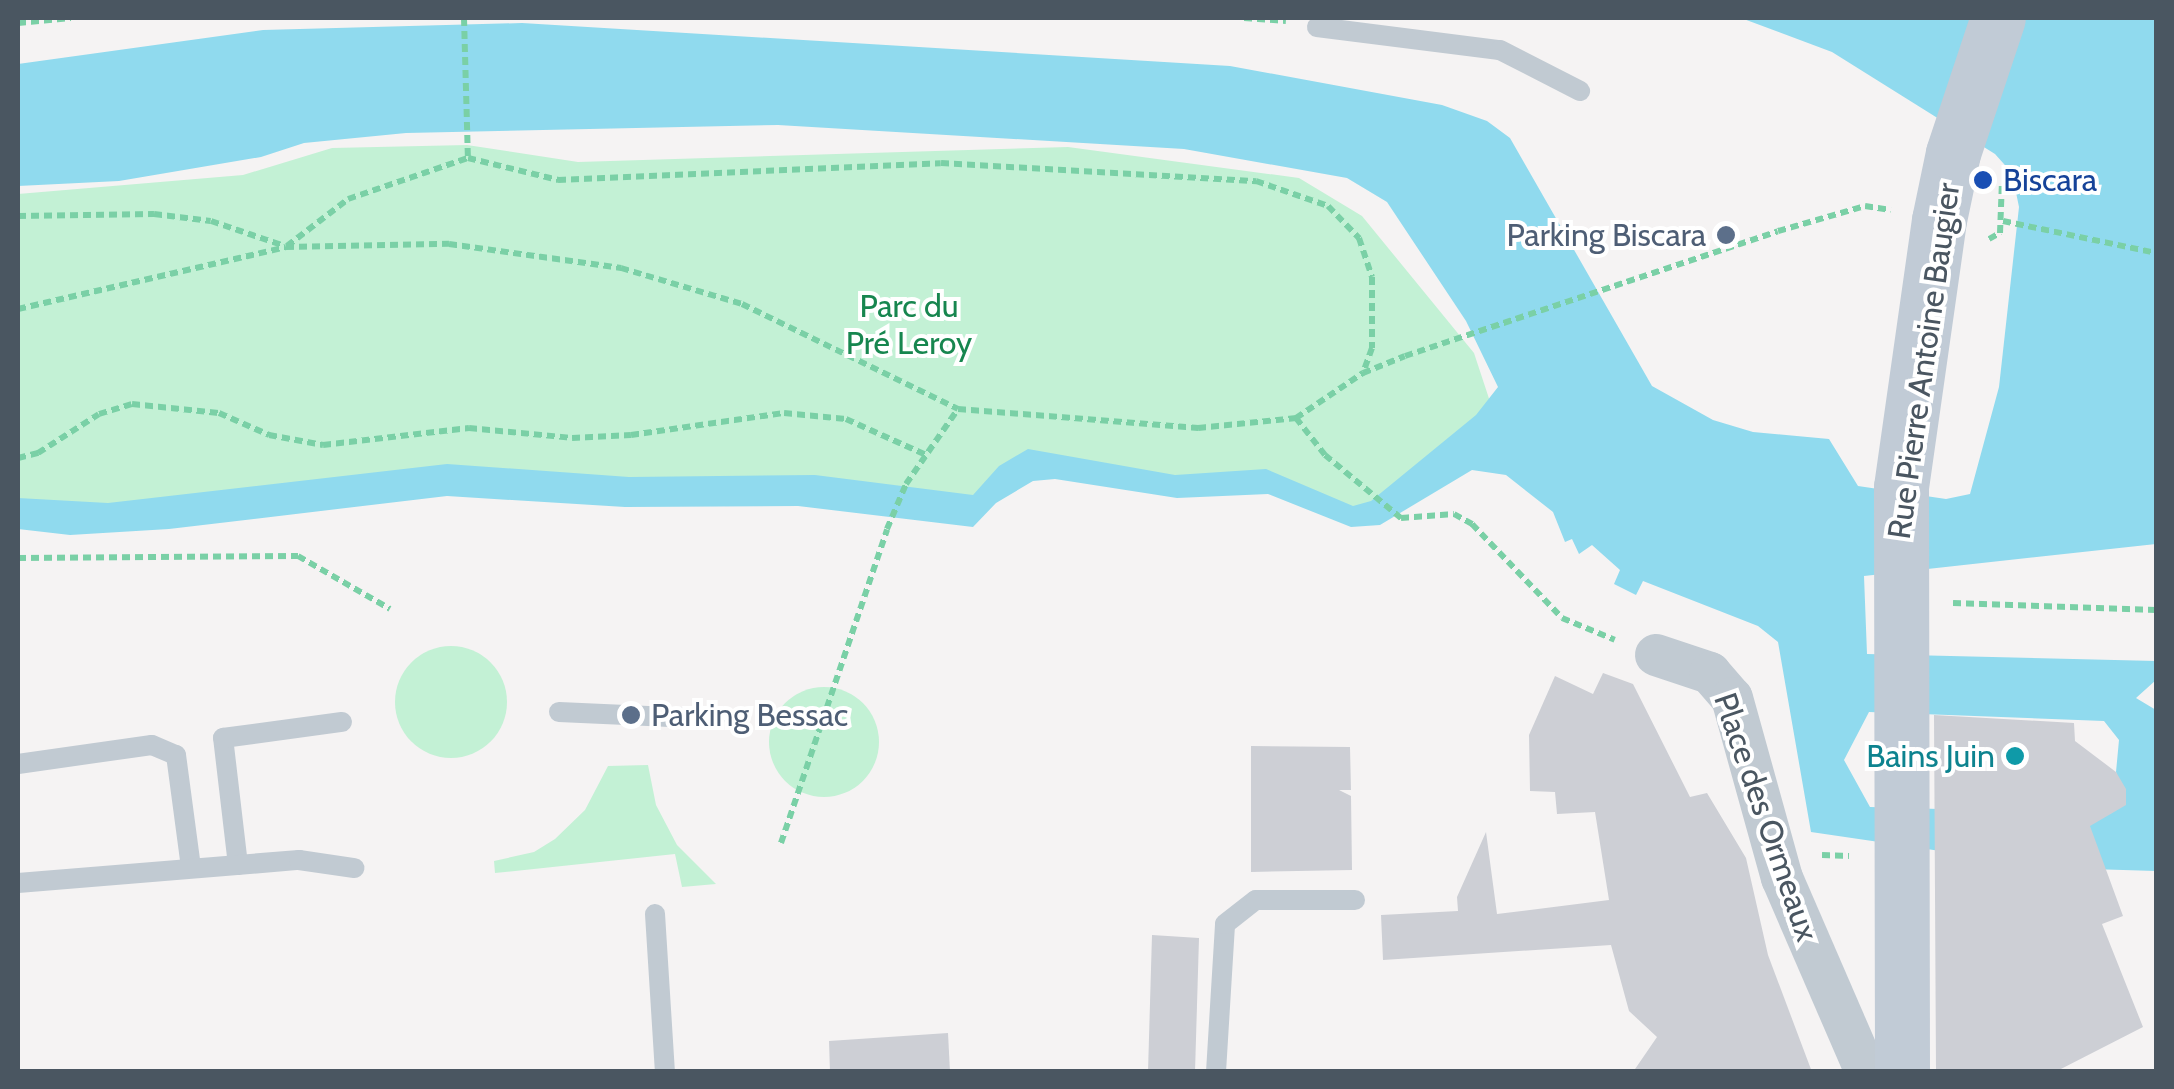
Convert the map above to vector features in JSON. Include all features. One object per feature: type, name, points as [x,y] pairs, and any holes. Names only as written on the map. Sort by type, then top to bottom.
[{"type":"street","name":"Rue Pierre Antoine Baugier","points":[[1902,1072],[1901,486],[1939,220],[1959,134],[1998,18]]},
{"type":"street","name":"Place des Ormeaux","points":[[1656,655],[1710,672],[1732,698],[1782,878],[1866,1072]]},
{"type":"lane","points":[[1317,26],[1500,50],[1580,91]]},
{"type":"lane","points":[[559,712],[714,719]]},
{"type":"lane","points":[[238,865],[223,738],[342,722]]},
{"type":"lane","points":[[18,764],[152,746],[176,755],[191,868]]},
{"type":"lane","points":[[18,883],[299,860],[354,868]]},
{"type":"lane","points":[[1216,1072],[1224,924],[1256,900],[1356,900]]},
{"type":"lane","points":[[655,914],[665,1072]]},
{"type":"path","points":[[18,23],[71,18]]},
{"type":"path","points":[[464,18],[468,156]]},
{"type":"path","points":[[286,247],[348,199],[468,156],[558,180],[940,163],[1122,170],[1297,191],[1328,206],[1359,238],[1372,277],[1372,348],[1363,373]]},
{"type":"path","points":[[18,309],[210,268],[286,247],[449,244],[620,268],[742,304],[958,409],[1198,428],[1296,418],[1363,373],[1405,356],[1865,206],[1896,212]]},
{"type":"path","points":[[18,216],[154,214],[210,221],[286,247]]},
{"type":"path","points":[[1995,240],[2003,221],[2156,253]]},
{"type":"path","points":[[18,458],[38,453],[98,414],[160,404],[220,413],[269,435],[323,445],[469,428],[572,438],[631,435],[784,413],[846,419],[926,455]]},
{"type":"path","points":[[782,844],[887,528],[906,484],[958,409]]},
{"type":"path","points":[[1296,418],[1325,455],[1400,518],[1454,514],[1501,553],[1562,618],[1656,655]]},
{"type":"path","points":[[18,558],[298,556],[390,608]]},
{"type":"path","points":[[1953,604],[2156,610]]},
{"type":"green space","name":"Parc du Pré Leroy","points":[[467,145],[578,162],[1068,147],[1299,178],[1362,216],[1474,353],[1503,441],[1372,515],[1289,488],[1195,489],[1026,457],[971,506],[628,481],[92,512],[18,506],[18,194],[243,175],[332,148]]},
{"type":"green space","points":[[451,646],[472,650],[491,662],[503,681],[507,702],[503,723],[491,742],[472,754],[451,758],[430,754],[411,742],[399,723],[395,702],[399,681],[411,662],[430,650]]},
{"type":"green space","points":[[824,687],[845,691],[863,703],[875,721],[879,742],[875,763],[863,781],[845,793],[824,797],[803,793],[785,781],[773,763],[769,742],[773,721],[785,703],[803,691]]},
{"type":"green space","points":[[648,765],[656,805],[677,845],[716,884],[682,887],[675,854],[495,873],[494,861],[534,852],[555,839],[585,810],[608,766]]},
{"type":"water","points":[[1741,18],[2156,18],[2156,544],[1864,576],[1867,654],[2156,661],[2156,680],[2136,698],[2156,710],[2156,871],[2057,868],[1811,832],[1778,642],[1758,626],[1643,581],[1636,595],[1614,584],[1620,570],[1592,545],[1579,554],[1572,539],[1565,542],[1553,512],[1506,475],[1472,470],[1380,525],[1351,527],[1268,494],[1177,498],[1055,479],[1033,481],[996,503],[973,527],[798,506],[625,507],[447,496],[169,529],[70,535],[18,529],[18,498],[108,503],[447,464],[629,477],[815,475],[973,495],[999,466],[1028,449],[1175,475],[1266,469],[1353,506],[1371,501],[1476,415],[1498,387],[1466,321],[1387,202],[1347,178],[1184,149],[778,125],[406,133],[304,143],[261,157],[119,181],[18,186],[18,64],[263,30],[522,23],[1230,66],[1442,105],[1487,121],[1510,138],[1652,386],[1713,420],[1753,432],[1829,439],[1858,486],[1946,499],[1970,494],[1999,387],[2019,207],[2012,173],[1995,154],[1832,52]],"holes":[[[1869,712],[2104,721],[2119,740],[2116,772],[2125,803],[2110,814],[1870,807],[1844,760]]]},
{"type":"building","points":[[1603,673],[1633,684],[1690,797],[1707,793],[1746,858],[1768,955],[1812,1072],[1633,1072],[1657,1037],[1629,1011],[1611,945],[1383,960],[1381,915],[1458,911],[1457,897],[1486,832],[1497,914],[1609,900],[1595,812],[1557,814],[1555,792],[1530,791],[1529,735],[1555,676],[1593,694]]},
{"type":"building","points":[[1934,715],[2074,723],[2075,741],[2116,772],[2126,789],[2126,805],[2090,826],[2123,916],[2102,924],[2143,1027],[2055,1072],[1936,1072]]},
{"type":"building","points":[[1251,746],[1350,747],[1351,790],[1339,790],[1351,796],[1352,870],[1251,872]]},
{"type":"building","points":[[1152,935],[1199,938],[1195,1072],[1148,1072]]},
{"type":"building","points":[[948,1033],[950,1072],[830,1072],[829,1041]]},
{"type":"place","name":"Biscara","points":[[1983,180]]},
{"type":"place","name":"Parking Biscara","points":[[1726,235]]},
{"type":"place","name":"Parking Bessac","points":[[631,715]]},
{"type":"place","name":"Bains Juin","points":[[2015,756]]}]
